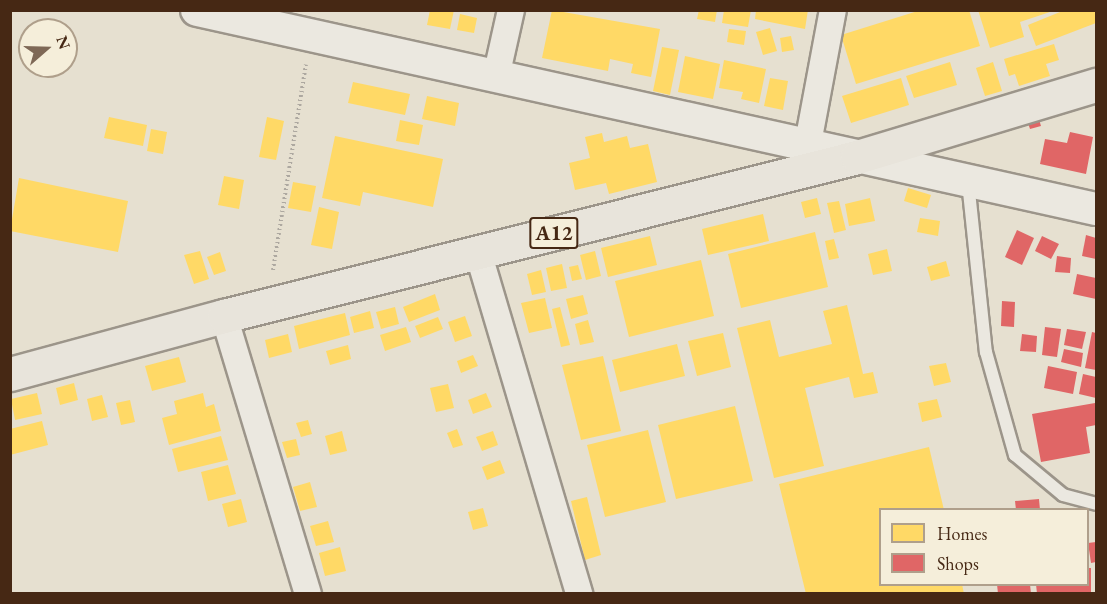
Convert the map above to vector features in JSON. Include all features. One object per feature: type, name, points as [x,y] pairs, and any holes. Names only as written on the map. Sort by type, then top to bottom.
[{"type":"main road","name":"A12","points":[[10,374],[224,316],[857,157],[1096,85]]},
{"type":"street","points":[[197,10],[496,77],[808,143],[857,157],[1096,209]]},
{"type":"street","points":[[496,77],[511,10]]},
{"type":"street","points":[[808,143],[833,10]]},
{"type":"street","points":[[478,252],[579,594]]},
{"type":"street","points":[[224,316],[308,594]]},
{"type":"lane","points":[[968,181],[986,352],[1015,455],[1063,495],[1096,504]]},
{"type":"path","points":[[267,307],[311,35]]},
{"type":"building: Homes","points":[[430,10],[454,10],[450,29],[427,25]]},
{"type":"building: Homes","points":[[552,10],[660,29],[651,77],[631,73],[633,64],[610,59],[608,71],[542,58]]},
{"type":"building: Homes","points":[[699,10],[717,10],[715,22],[697,19]]},
{"type":"building: Homes","points":[[724,10],[751,10],[748,27],[722,23]]},
{"type":"building: Homes","points":[[756,10],[808,10],[805,29],[755,19]]},
{"type":"building: Homes","points":[[921,10],[969,10],[980,46],[856,84],[841,35]]},
{"type":"building: Homes","points":[[978,10],[1053,11],[1020,22],[1024,37],[990,48]]},
{"type":"building: Homes","points":[[1065,10],[1096,10],[1096,23],[1036,46],[1028,25]]},
{"type":"building: Homes","points":[[460,14],[477,18],[474,33],[457,30]]},
{"type":"building: Homes","points":[[770,28],[777,51],[763,55],[756,32]]},
{"type":"building: Homes","points":[[729,29],[746,31],[744,45],[727,42]]},
{"type":"building: Homes","points":[[791,36],[794,50],[782,52],[780,38]]},
{"type":"building: Homes","points":[[1054,44],[1059,60],[1046,64],[1050,76],[1019,86],[1015,74],[1009,76],[1004,59]]},
{"type":"building: Homes","points":[[662,47],[679,50],[670,95],[653,91]]},
{"type":"building: Homes","points":[[685,56],[720,64],[713,99],[678,92]]},
{"type":"building: Homes","points":[[724,60],[766,69],[759,103],[741,99],[743,92],[719,88]]},
{"type":"building: Homes","points":[[950,62],[957,85],[914,98],[906,76]]},
{"type":"building: Homes","points":[[993,62],[1002,91],[985,96],[976,68]]},
{"type":"building: Homes","points":[[770,78],[788,81],[783,110],[764,106]]},
{"type":"building: Homes","points":[[901,78],[909,105],[851,123],[842,96]]},
{"type":"building: Homes","points":[[353,82],[410,94],[405,115],[348,103]]},
{"type":"building: Homes","points":[[427,96],[459,103],[455,126],[422,119]]},
{"type":"building: Homes","points":[[109,117],[147,125],[143,146],[104,138]]},
{"type":"building: Homes","points":[[267,117],[284,121],[276,160],[259,157]]},
{"type":"building: Homes","points":[[400,120],[423,125],[419,145],[396,141]]},
{"type":"building: Homes","points":[[151,129],[167,132],[163,154],[147,151]]},
{"type":"building: Homes","points":[[602,133],[604,142],[627,136],[630,148],[648,144],[657,182],[609,194],[606,183],[575,190],[569,163],[590,158],[585,137]]},
{"type":"building: Homes","points":[[335,136],[443,159],[433,207],[363,192],[360,206],[322,198]]},
{"type":"building: Homes","points":[[224,176],[244,180],[239,209],[218,205]]},
{"type":"building: Homes","points":[[19,178],[128,201],[118,252],[10,231]]},
{"type":"building: Homes","points":[[293,182],[316,186],[311,212],[288,208]]},
{"type":"building: Homes","points":[[908,188],[931,195],[927,208],[904,201]]},
{"type":"building: Homes","points":[[817,198],[821,214],[805,218],[801,202]]},
{"type":"building: Homes","points":[[870,198],[875,221],[849,226],[845,204]]},
{"type":"building: Homes","points":[[839,201],[846,230],[834,233],[827,203]]},
{"type":"building: Homes","points":[[319,207],[339,212],[332,249],[311,245]]},
{"type":"building: Homes","points":[[763,214],[769,241],[708,255],[702,229]]},
{"type":"building: Homes","points":[[920,218],[940,221],[938,236],[917,232]]},
{"type":"building: Homes","points":[[815,232],[828,287],[741,308],[728,254]]},
{"type":"building: Homes","points":[[650,236],[657,265],[608,277],[601,248]]},
{"type":"building: Homes","points":[[834,239],[839,258],[829,260],[825,241]]},
{"type":"building: Homes","points":[[887,249],[892,271],[873,275],[868,254]]},
{"type":"building: Homes","points":[[200,251],[209,279],[194,284],[184,255]]},
{"type":"building: Homes","points":[[595,251],[601,276],[586,280],[580,255]]},
{"type":"building: Homes","points":[[220,252],[226,271],[214,275],[207,257]]},
{"type":"building: Homes","points":[[701,260],[714,316],[629,337],[615,281]]},
{"type":"building: Homes","points":[[946,261],[950,276],[931,281],[927,267]]},
{"type":"building: Homes","points":[[562,264],[567,288],[551,291],[546,268]]},
{"type":"building: Homes","points":[[578,265],[582,279],[572,281],[569,267]]},
{"type":"building: Homes","points":[[541,270],[546,292],[532,295],[527,274]]},
{"type":"building: Homes","points":[[435,294],[440,310],[409,322],[403,307]]},
{"type":"building: Homes","points":[[583,295],[588,314],[571,319],[566,299]]},
{"type":"building: Homes","points":[[545,298],[552,328],[529,333],[521,303]]},
{"type":"building: Homes","points":[[847,305],[863,374],[873,372],[878,393],[854,398],[849,377],[805,388],[824,466],[774,478],[737,328],[770,320],[779,357],[832,344],[823,311]]},
{"type":"building: Homes","points":[[395,307],[399,324],[381,329],[376,312]]},
{"type":"building: Homes","points":[[560,307],[570,345],[561,347],[552,309]]},
{"type":"building: Homes","points":[[370,311],[374,328],[354,333],[350,317]]},
{"type":"building: Homes","points":[[345,313],[350,335],[299,349],[294,326]]},
{"type":"building: Homes","points":[[465,316],[472,336],[455,342],[448,322]]},
{"type":"building: Homes","points":[[438,317],[443,329],[420,338],[415,326]]},
{"type":"building: Homes","points":[[588,320],[594,342],[580,345],[575,324]]},
{"type":"building: Homes","points":[[406,327],[411,342],[385,351],[380,335]]},
{"type":"building: Homes","points":[[723,333],[731,367],[697,376],[688,341]]},
{"type":"building: Homes","points":[[288,334],[292,352],[269,358],[265,340]]},
{"type":"building: Homes","points":[[677,344],[685,376],[620,392],[612,360]]},
{"type":"building: Homes","points":[[348,345],[351,359],[330,365],[326,351]]},
{"type":"building: Homes","points":[[473,355],[478,366],[461,373],[457,361]]},
{"type":"building: Homes","points":[[603,356],[621,431],[581,440],[562,365]]},
{"type":"building: Homes","points":[[179,357],[186,382],[152,391],[145,366]]},
{"type":"building: Homes","points":[[946,363],[951,382],[934,386],[929,366]]},
{"type":"building: Homes","points":[[74,383],[78,400],[60,405],[56,388]]},
{"type":"building: Homes","points":[[448,384],[454,408],[436,412],[430,388]]},
{"type":"building: Homes","points":[[37,393],[42,414],[15,420],[11,399]]},
{"type":"building: Homes","points":[[203,393],[206,407],[214,404],[221,431],[169,445],[162,418],[177,414],[174,401]]},
{"type":"building: Homes","points":[[486,393],[492,407],[473,414],[468,400]]},
{"type":"building: Homes","points":[[102,395],[108,417],[92,421],[87,399]]},
{"type":"building: Homes","points":[[937,399],[942,417],[922,422],[918,403]]},
{"type":"building: Homes","points":[[130,400],[135,422],[121,425],[116,403]]},
{"type":"building: Homes","points":[[735,406],[753,481],[676,499],[658,425]]},
{"type":"building: Homes","points":[[308,420],[312,434],[301,437],[296,423]]},
{"type":"building: Homes","points":[[42,421],[48,445],[10,455],[10,429]]},
{"type":"building: Homes","points":[[457,429],[463,445],[453,448],[447,433]]},
{"type":"building: Homes","points":[[648,430],[666,502],[605,517],[587,445]]},
{"type":"building: Homes","points":[[342,431],[347,451],[330,455],[325,436]]},
{"type":"building: Homes","points":[[493,431],[498,445],[482,451],[476,437]]},
{"type":"building: Homes","points":[[221,436],[228,460],[178,472],[172,449]]},
{"type":"building: Homes","points":[[296,439],[300,455],[287,458],[282,442]]},
{"type":"building: Homes","points":[[929,447],[944,508],[879,508],[879,586],[962,586],[964,594],[806,594],[779,484]]},
{"type":"building: Homes","points":[[500,460],[505,473],[487,480],[482,467]]},
{"type":"building: Homes","points":[[228,465],[236,494],[208,501],[201,472]]},
{"type":"building: Homes","points":[[310,482],[317,507],[300,511],[293,487]]},
{"type":"building: Homes","points":[[587,497],[601,555],[585,560],[571,501]]},
{"type":"building: Homes","points":[[241,499],[247,522],[228,527],[222,504]]},
{"type":"building: Homes","points":[[483,508],[488,526],[473,530],[468,512]]},
{"type":"building: Homes","points":[[328,521],[334,542],[316,546],[310,526]]},
{"type":"building: Homes","points":[[340,547],[346,571],[325,576],[319,553]]},
{"type":"building: Shops","points":[[1038,116],[1041,126],[1030,129],[1027,120]]},
{"type":"building: Shops","points":[[1070,132],[1093,137],[1086,174],[1040,164],[1045,139],[1067,143]]},
{"type":"building: Shops","points":[[1017,230],[1034,238],[1022,265],[1005,257]]},
{"type":"building: Shops","points":[[1086,235],[1096,238],[1096,259],[1082,256]]},
{"type":"building: Shops","points":[[1042,236],[1059,244],[1051,259],[1035,251]]},
{"type":"building: Shops","points":[[1057,256],[1071,258],[1070,273],[1055,272]]},
{"type":"building: Shops","points":[[1077,274],[1096,278],[1096,299],[1073,294]]},
{"type":"building: Shops","points":[[1002,301],[1015,302],[1014,327],[1001,326]]},
{"type":"building: Shops","points":[[1045,327],[1061,329],[1057,357],[1042,355]]},
{"type":"building: Shops","points":[[1067,329],[1086,332],[1082,349],[1064,345]]},
{"type":"building: Shops","points":[[1092,332],[1096,333],[1096,370],[1085,368]]},
{"type":"building: Shops","points":[[1022,334],[1037,336],[1036,352],[1020,351]]},
{"type":"building: Shops","points":[[1064,349],[1083,353],[1081,367],[1061,362]]},
{"type":"building: Shops","points":[[1048,366],[1077,372],[1073,394],[1044,388]]},
{"type":"building: Shops","points":[[1083,374],[1096,377],[1096,398],[1079,394]]},
{"type":"building: Shops","points":[[1095,403],[1096,425],[1086,427],[1090,453],[1041,462],[1032,414]]},
{"type":"building: Shops","points":[[1039,499],[1040,508],[1016,508],[1015,501]]},
{"type":"building: Shops","points":[[1096,542],[1096,562],[1091,563],[1089,543]]},
{"type":"building: Shops","points":[[1089,568],[1091,568],[1091,594],[1037,594],[1036,586],[1089,586]]},
{"type":"building: Shops","points":[[997,586],[1030,586],[1031,594],[998,594]]}]
